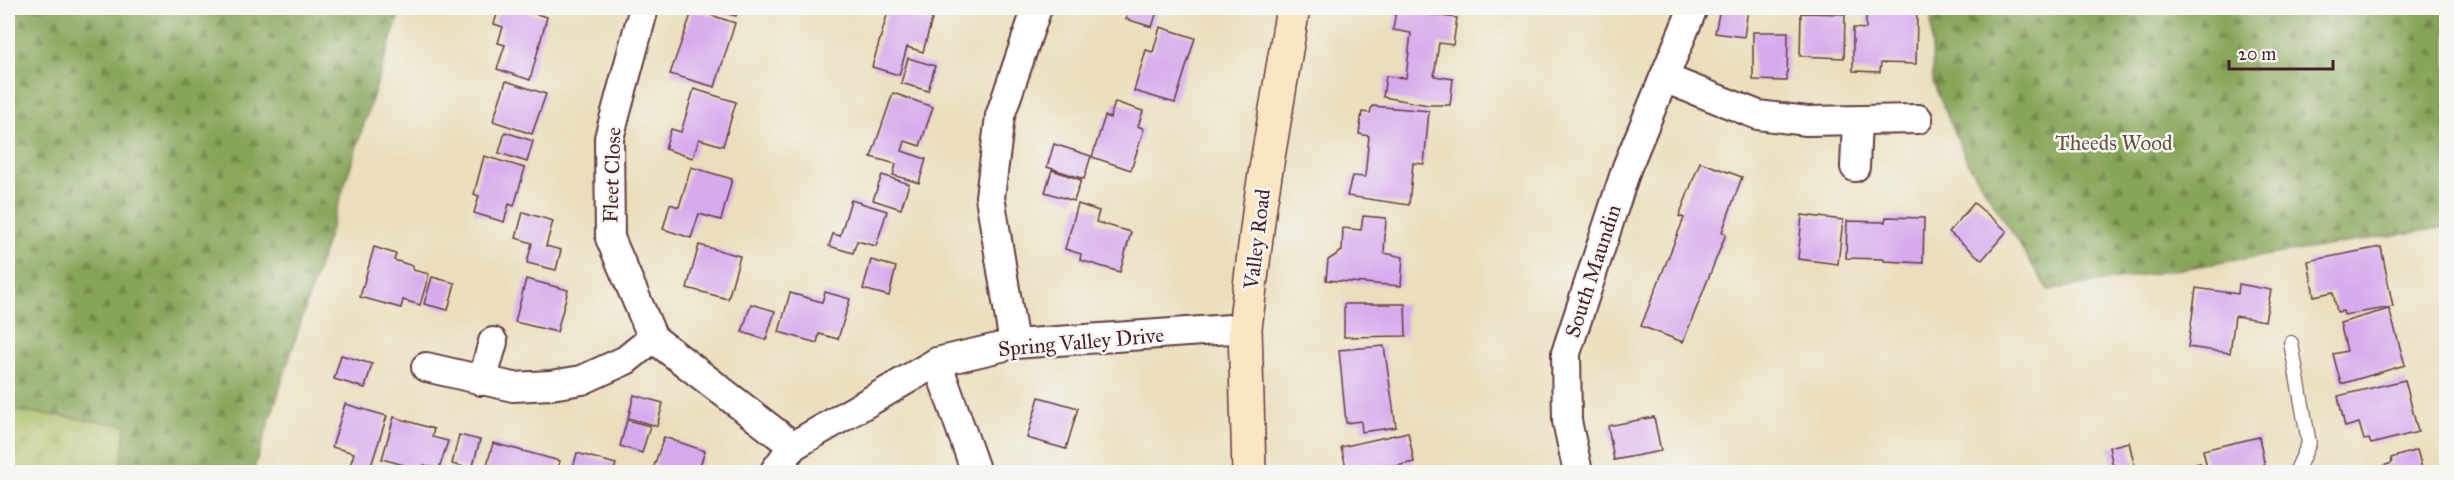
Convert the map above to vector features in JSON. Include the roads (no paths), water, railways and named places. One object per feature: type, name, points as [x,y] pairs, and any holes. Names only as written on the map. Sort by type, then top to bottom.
[{"type":"street","name":"Fleet Close","points":[[644,8],[609,138],[610,238],[653,338],[793,446]]},
{"type":"street","points":[[1014,344],[990,197],[1000,116],[1037,8]]},
{"type":"street","name":"Valley Road","points":[[1249,472],[1245,328],[1260,205],[1293,8]]},
{"type":"street","name":"South Maundin","points":[[1578,472],[1567,421],[1566,353],[1627,167],[1693,8]]},
{"type":"street","points":[[1664,78],[1758,115],[1807,122],[1918,119]]},
{"type":"street","points":[[1855,167],[1857,121]]},
{"type":"street","name":"Spring Valley Drive","points":[[774,472],[793,446],[937,363],[1014,344],[1245,328]]},
{"type":"street","points":[[426,367],[513,387],[582,380],[626,360],[653,338]]},
{"type":"street","points":[[482,381],[493,342]]},
{"type":"street","points":[[937,363],[976,472]]},
{"type":"lane","points":[[2291,343],[2309,443],[2296,472]]},
{"type":"park label","name":"Theeds Wood","points":[[2114,143]]}]
